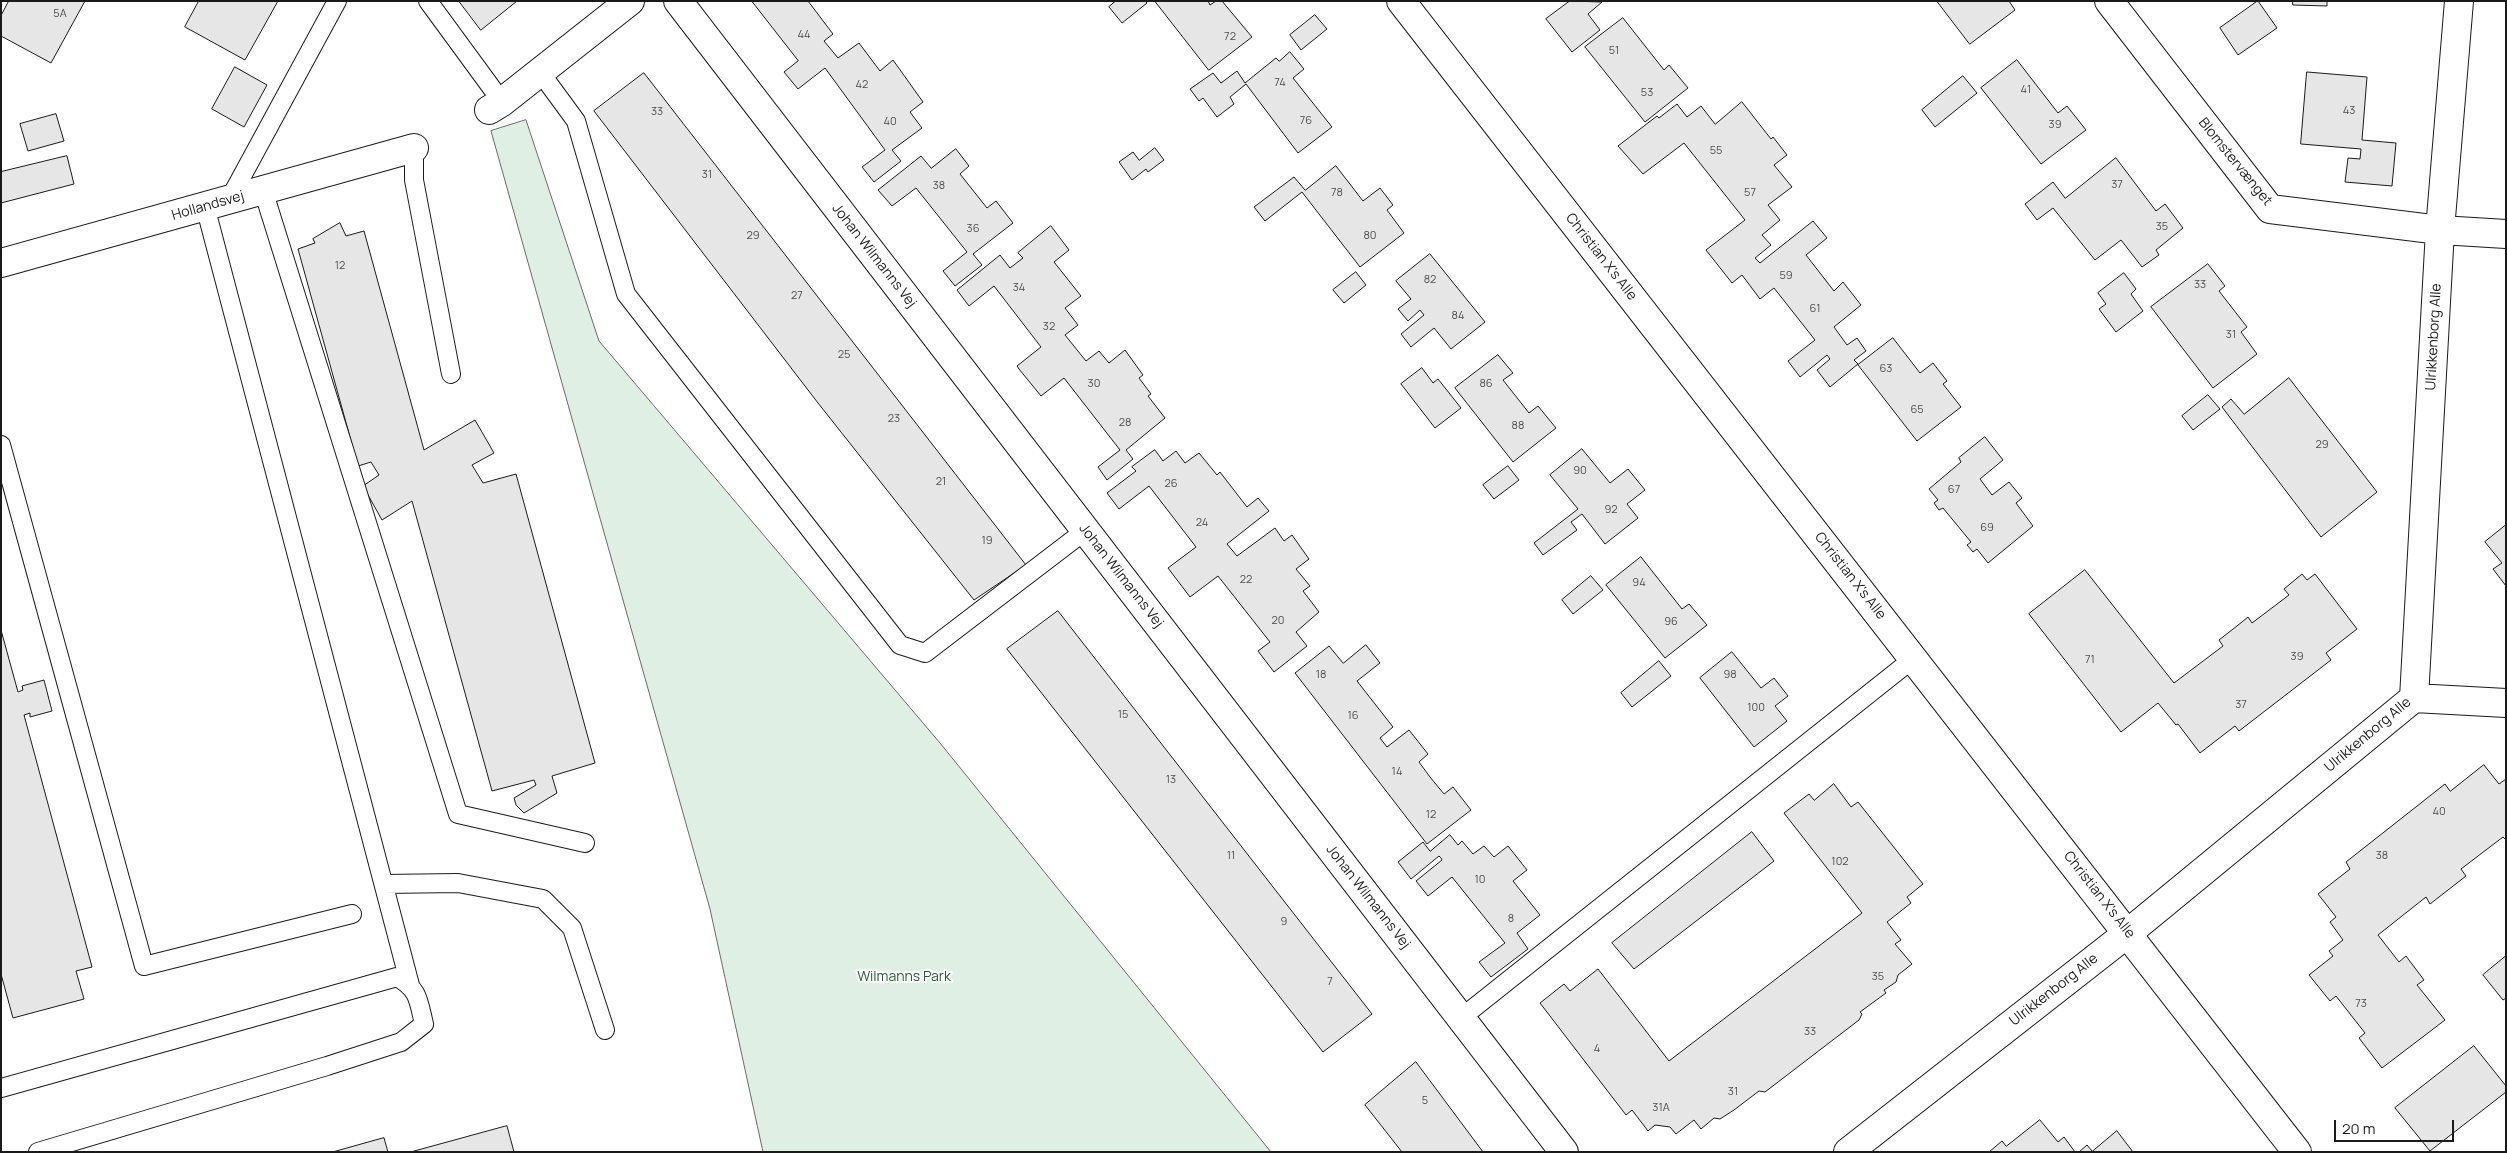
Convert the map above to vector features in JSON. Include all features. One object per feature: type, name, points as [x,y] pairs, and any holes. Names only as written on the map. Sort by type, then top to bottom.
[{"type":"street","points":[[495,106],[630,1]]},
{"type":"street","name":"Johan Wilmanns Vej","points":[[678,1],[1564,1152]]},
{"type":"street","name":"Christian X's Alle","points":[[1401,1],[2297,1152]]},
{"type":"street","name":"Blomstervænget","points":[[2110,1],[2270,209],[2440,230],[2506,234]]},
{"type":"street","name":"Ulrikkenborg Alle","points":[[1848,1152],[2128,933],[2414,698],[2440,230],[2459,1]]},
{"type":"street","name":"Hollandsvej","points":[[1,263],[414,148]]},
{"type":"street","points":[[2414,698],[2506,703]]},
{"type":"lane","points":[[338,1],[217,203],[410,985]]},
{"type":"lane","points":[[428,1],[495,106]]},
{"type":"lane","points":[[540,72],[576,121],[626,294],[900,645],[926,653],[1086,530]]},
{"type":"lane","points":[[414,148],[414,180],[450,374]]},
{"type":"lane","points":[[263,190],[458,814],[585,844]]},
{"type":"lane","points":[[1,445],[144,966],[352,914]]},
{"type":"lane","points":[[1461,1018],[1914,658]]},
{"type":"lane","points":[[384,884],[458,883],[543,899],[572,928],[605,1030]]},
{"type":"lane","points":[[1,1088],[397,977],[410,985],[417,994],[424,1024],[401,1042],[327,1066],[38,1152]]},
{"type":"green space","name":"Wilmanns Park","points":[[526,120],[599,341],[940,743],[1271,1152],[763,1152],[710,909],[491,131]]},
{"type":"building","points":[[9,1],[85,1],[51,63],[1,36],[1,16]]},
{"type":"building","points":[[199,1],[278,1],[245,60],[185,27]]},
{"type":"building","points":[[459,1],[517,1],[481,30]]},
{"type":"building","points":[[752,1],[808,1],[833,34],[824,41],[838,58],[859,43],[880,71],[893,60],[923,102],[910,112],[922,128],[892,150],[901,161],[874,182],[862,167],[885,150],[825,68],[798,89],[784,72],[798,61]]},
{"type":"building","points":[[1116,1],[1145,1],[1147,3],[1122,23],[1109,7]]},
{"type":"building","points":[[1155,1],[1208,1],[1210,5],[1216,1],[1222,1],[1252,37],[1209,70]]},
{"type":"building","points":[[1570,1],[1602,2],[1588,14],[1600,30],[1572,52],[1546,19]]},
{"type":"building","points":[[1937,1],[2009,1],[2015,10],[1970,44]]},
{"type":"building","points":[[2258,1],[2277,28],[2238,55],[2220,28]]},
{"type":"building","points":[[2293,1],[2327,1],[2327,6],[2293,5]]},
{"type":"building","points":[[1315,15],[1327,29],[1301,50],[1290,35]]},
{"type":"building","points":[[1623,18],[1664,70],[1669,65],[1688,88],[1645,122],[1585,47]]},
{"type":"building","points":[[1290,52],[1304,69],[1293,78],[1332,127],[1298,153],[1246,84],[1230,97],[1234,104],[1217,117],[1203,98],[1199,101],[1190,89],[1213,73],[1221,83],[1237,71],[1245,83],[1276,58],[1279,61]]},
{"type":"building","points":[[2017,60],[2058,113],[2067,106],[2086,130],[2041,164],[1981,88]]},
{"type":"building","points":[[235,67],[267,85],[244,127],[212,109]]},
{"type":"building","points":[[2307,72],[2367,77],[2362,140],[2396,143],[2392,186],[2345,182],[2348,158],[2360,159],[2361,149],[2301,144]]},
{"type":"building","points":[[644,73],[1026,565],[974,600],[818,403],[594,111]]},
{"type":"building","points":[[1963,76],[1977,93],[1935,127],[1922,110]]},
{"type":"building","points":[[1742,102],[1771,139],[1773,137],[1787,155],[1774,165],[1792,187],[1768,205],[1780,220],[1762,235],[1771,245],[1755,258],[1760,263],[1813,221],[1827,238],[1806,255],[1834,291],[1843,282],[1861,305],[1834,327],[1847,345],[1857,338],[1866,351],[1854,360],[1858,364],[1830,387],[1817,370],[1830,359],[1827,355],[1800,377],[1788,361],[1815,340],[1774,288],[1760,299],[1742,275],[1732,283],[1706,250],[1745,220],[1684,143],[1643,174],[1618,146],[1657,116],[1659,118],[1677,104],[1687,117],[1701,106],[1715,124]]},
{"type":"building","points":[[56,114],[64,141],[28,151],[20,124]]},
{"type":"building","points":[[1155,148],[1164,160],[1148,172],[1146,169],[1132,180],[1119,162],[1133,152],[1139,160]]},
{"type":"building","points":[[956,149],[969,166],[960,174],[987,208],[996,201],[1013,223],[973,254],[982,265],[955,286],[943,271],[967,252],[916,188],[892,206],[878,190],[921,156],[931,168]]},
{"type":"building","points":[[67,156],[74,184],[1,203],[1,172]]},
{"type":"building","points":[[2116,158],[2156,211],[2165,204],[2183,228],[2156,250],[2159,255],[2142,267],[2121,240],[2095,260],[2053,208],[2037,220],[2025,204],[2053,182],[2065,198]]},
{"type":"building","points":[[1336,166],[1363,201],[1380,188],[1393,205],[1387,210],[1404,233],[1360,267],[1302,192],[1265,221],[1254,207],[1294,177],[1305,190]]},
{"type":"building","points":[[340,223],[346,236],[364,231],[424,450],[475,420],[494,453],[472,465],[483,483],[516,474],[595,763],[552,776],[557,793],[524,813],[516,805],[514,798],[536,785],[534,780],[492,791],[412,501],[382,520],[363,486],[379,475],[371,462],[358,466],[298,249],[315,243],[313,239]]},
{"type":"building","points":[[1051,226],[1069,250],[1054,262],[1081,296],[1065,308],[1078,325],[1065,335],[1086,361],[1099,351],[1109,363],[1125,350],[1143,375],[1139,378],[1151,394],[1148,396],[1165,418],[1126,450],[1133,459],[1107,480],[1098,467],[1120,450],[1064,378],[1041,396],[1019,369],[1017,366],[1041,347],[994,286],[969,306],[957,290],[1000,255],[1010,268],[1023,258],[1018,253]]},
{"type":"building","points":[[1430,254],[1485,322],[1451,349],[1434,328],[1411,347],[1401,334],[1424,315],[1420,310],[1408,321],[1398,309],[1411,299],[1396,281]]},
{"type":"building","points":[[2208,264],[2225,286],[2219,291],[2247,327],[2241,332],[2257,354],[2213,388],[2151,307]]},
{"type":"building","points":[[1356,272],[1366,285],[1344,303],[1333,290]]},
{"type":"building","points":[[2124,273],[2136,289],[2131,294],[2143,311],[2116,332],[2099,309],[2106,304],[2098,293]]},
{"type":"building","points":[[1893,338],[1920,373],[1933,363],[1947,381],[1943,384],[1961,407],[1917,441],[1858,365]]},
{"type":"building","points":[[1498,355],[1513,373],[1503,380],[1529,413],[1538,406],[1556,428],[1513,462],[1455,388]]},
{"type":"building","points":[[1422,368],[1433,383],[1438,379],[1461,408],[1435,428],[1401,384]]},
{"type":"building","points":[[2289,378],[2377,492],[2321,537],[2222,407],[2231,399],[2244,414]]},
{"type":"building","points":[[2208,395],[2220,409],[2193,430],[2182,416]]},
{"type":"building","points":[[1985,437],[2003,460],[1980,479],[1992,495],[2009,482],[2022,498],[2016,503],[2033,526],[1988,563],[1977,549],[1973,552],[1967,545],[1971,542],[1943,508],[1939,510],[1934,503],[1938,500],[1929,489],[1961,462],[1959,458]]},
{"type":"building","points":[[1582,449],[1610,483],[1628,469],[1645,490],[1627,504],[1638,518],[1605,544],[1582,514],[1571,522],[1577,530],[1543,555],[1534,543],[1578,509],[1550,475]]},
{"type":"building","points":[[1155,450],[1163,461],[1176,451],[1185,463],[1199,453],[1217,475],[1220,472],[1247,507],[1258,498],[1269,511],[1227,544],[1237,556],[1275,528],[1284,541],[1292,535],[1309,559],[1296,569],[1310,586],[1303,591],[1319,612],[1296,632],[1307,646],[1274,672],[1258,651],[1270,642],[1218,576],[1190,597],[1168,568],[1196,547],[1149,486],[1119,509],[1107,493],[1136,471],[1132,467]]},
{"type":"building","points":[[1508,466],[1519,480],[1494,499],[1483,485]]},
{"type":"building","points":[[2506,525],[2506,586],[2493,569],[2502,563],[2485,542]]},
{"type":"building","points":[[1641,557],[1682,609],[1689,604],[1707,625],[1665,658],[1606,585]]},
{"type":"building","points":[[2085,570],[2174,683],[2223,646],[2219,640],[2248,617],[2252,623],[2289,595],[2284,589],[2302,574],[2307,580],[2315,574],[2357,629],[2326,653],[2331,660],[2239,731],[2235,726],[2200,753],[2178,724],[2176,725],[2158,703],[2121,732],[2029,614]]},
{"type":"building","points":[[1591,576],[1603,590],[1573,614],[1562,600]]},
{"type":"building","points":[[1058,611],[1372,1014],[1323,1052],[1007,649]]},
{"type":"building","points":[[1,630],[18,692],[23,690],[22,686],[44,680],[52,711],[30,717],[30,713],[24,715],[92,967],[76,971],[84,999],[13,1018],[1,974]]},
{"type":"building","points":[[1366,645],[1380,663],[1357,681],[1393,727],[1380,738],[1387,747],[1409,730],[1428,754],[1419,762],[1430,777],[1444,794],[1453,787],[1471,810],[1427,844],[1295,673],[1329,646],[1343,663]]},
{"type":"building","points":[[1732,652],[1761,688],[1774,678],[1788,696],[1775,706],[1787,721],[1754,747],[1700,678]]},
{"type":"building","points":[[1659,661],[1671,676],[1632,707],[1621,693]]},
{"type":"building","points":[[2484,765],[2499,784],[2506,779],[2506,840],[2503,837],[2461,869],[2466,876],[2430,904],[2426,897],[2378,935],[2399,962],[2406,956],[2424,980],[2417,985],[2445,1020],[2382,1068],[2359,1038],[2365,1033],[2336,996],[2330,1001],[2309,975],[2333,956],[2329,951],[2343,940],[2330,922],[2336,917],[2318,894],[2350,869],[2346,862],[2445,784],[2450,791]]},
{"type":"building","points":[[1834,784],[1851,807],[1858,802],[1923,884],[1907,897],[1911,903],[1887,922],[1901,940],[1895,944],[1912,964],[1898,975],[1896,982],[1884,990],[1886,993],[1860,1012],[1862,1014],[1859,1020],[1765,1092],[1759,1091],[1734,1110],[1720,1119],[1714,1118],[1701,1129],[1694,1120],[1676,1134],[1670,1127],[1655,1125],[1648,1131],[1632,1110],[1626,1115],[1540,1003],[1564,984],[1570,991],[1598,969],[1669,1061],[1862,913],[1784,813],[1809,794],[1814,800]]},
{"type":"building","points":[[1752,832],[1774,861],[1634,969],[1612,943]]},
{"type":"building","points":[[1450,835],[1458,845],[1462,841],[1473,854],[1484,846],[1494,857],[1508,846],[1527,870],[1513,881],[1540,915],[1517,933],[1528,949],[1491,977],[1479,962],[1505,943],[1452,877],[1428,896],[1416,881],[1442,860],[1441,858],[1439,856],[1411,879],[1398,862],[1423,842],[1430,851]]},
{"type":"building","points":[[2506,956],[2506,998],[2503,1000],[2483,975]]},
{"type":"building","points":[[2474,1046],[2506,1086],[2506,1092],[2430,1151],[2395,1108]]},
{"type":"building","points":[[1416,1062],[1483,1152],[1402,1152],[1365,1105]]},
{"type":"building","points":[[2040,1120],[2058,1142],[2064,1137],[2075,1152],[1989,1152],[2002,1141],[2006,1146]]},
{"type":"building","points":[[507,1126],[514,1152],[411,1152]]},
{"type":"building","points":[[2117,1131],[2133,1152],[2079,1152],[2087,1145],[2092,1151]]},
{"type":"building","points":[[384,1138],[388,1152],[333,1152]]}]
